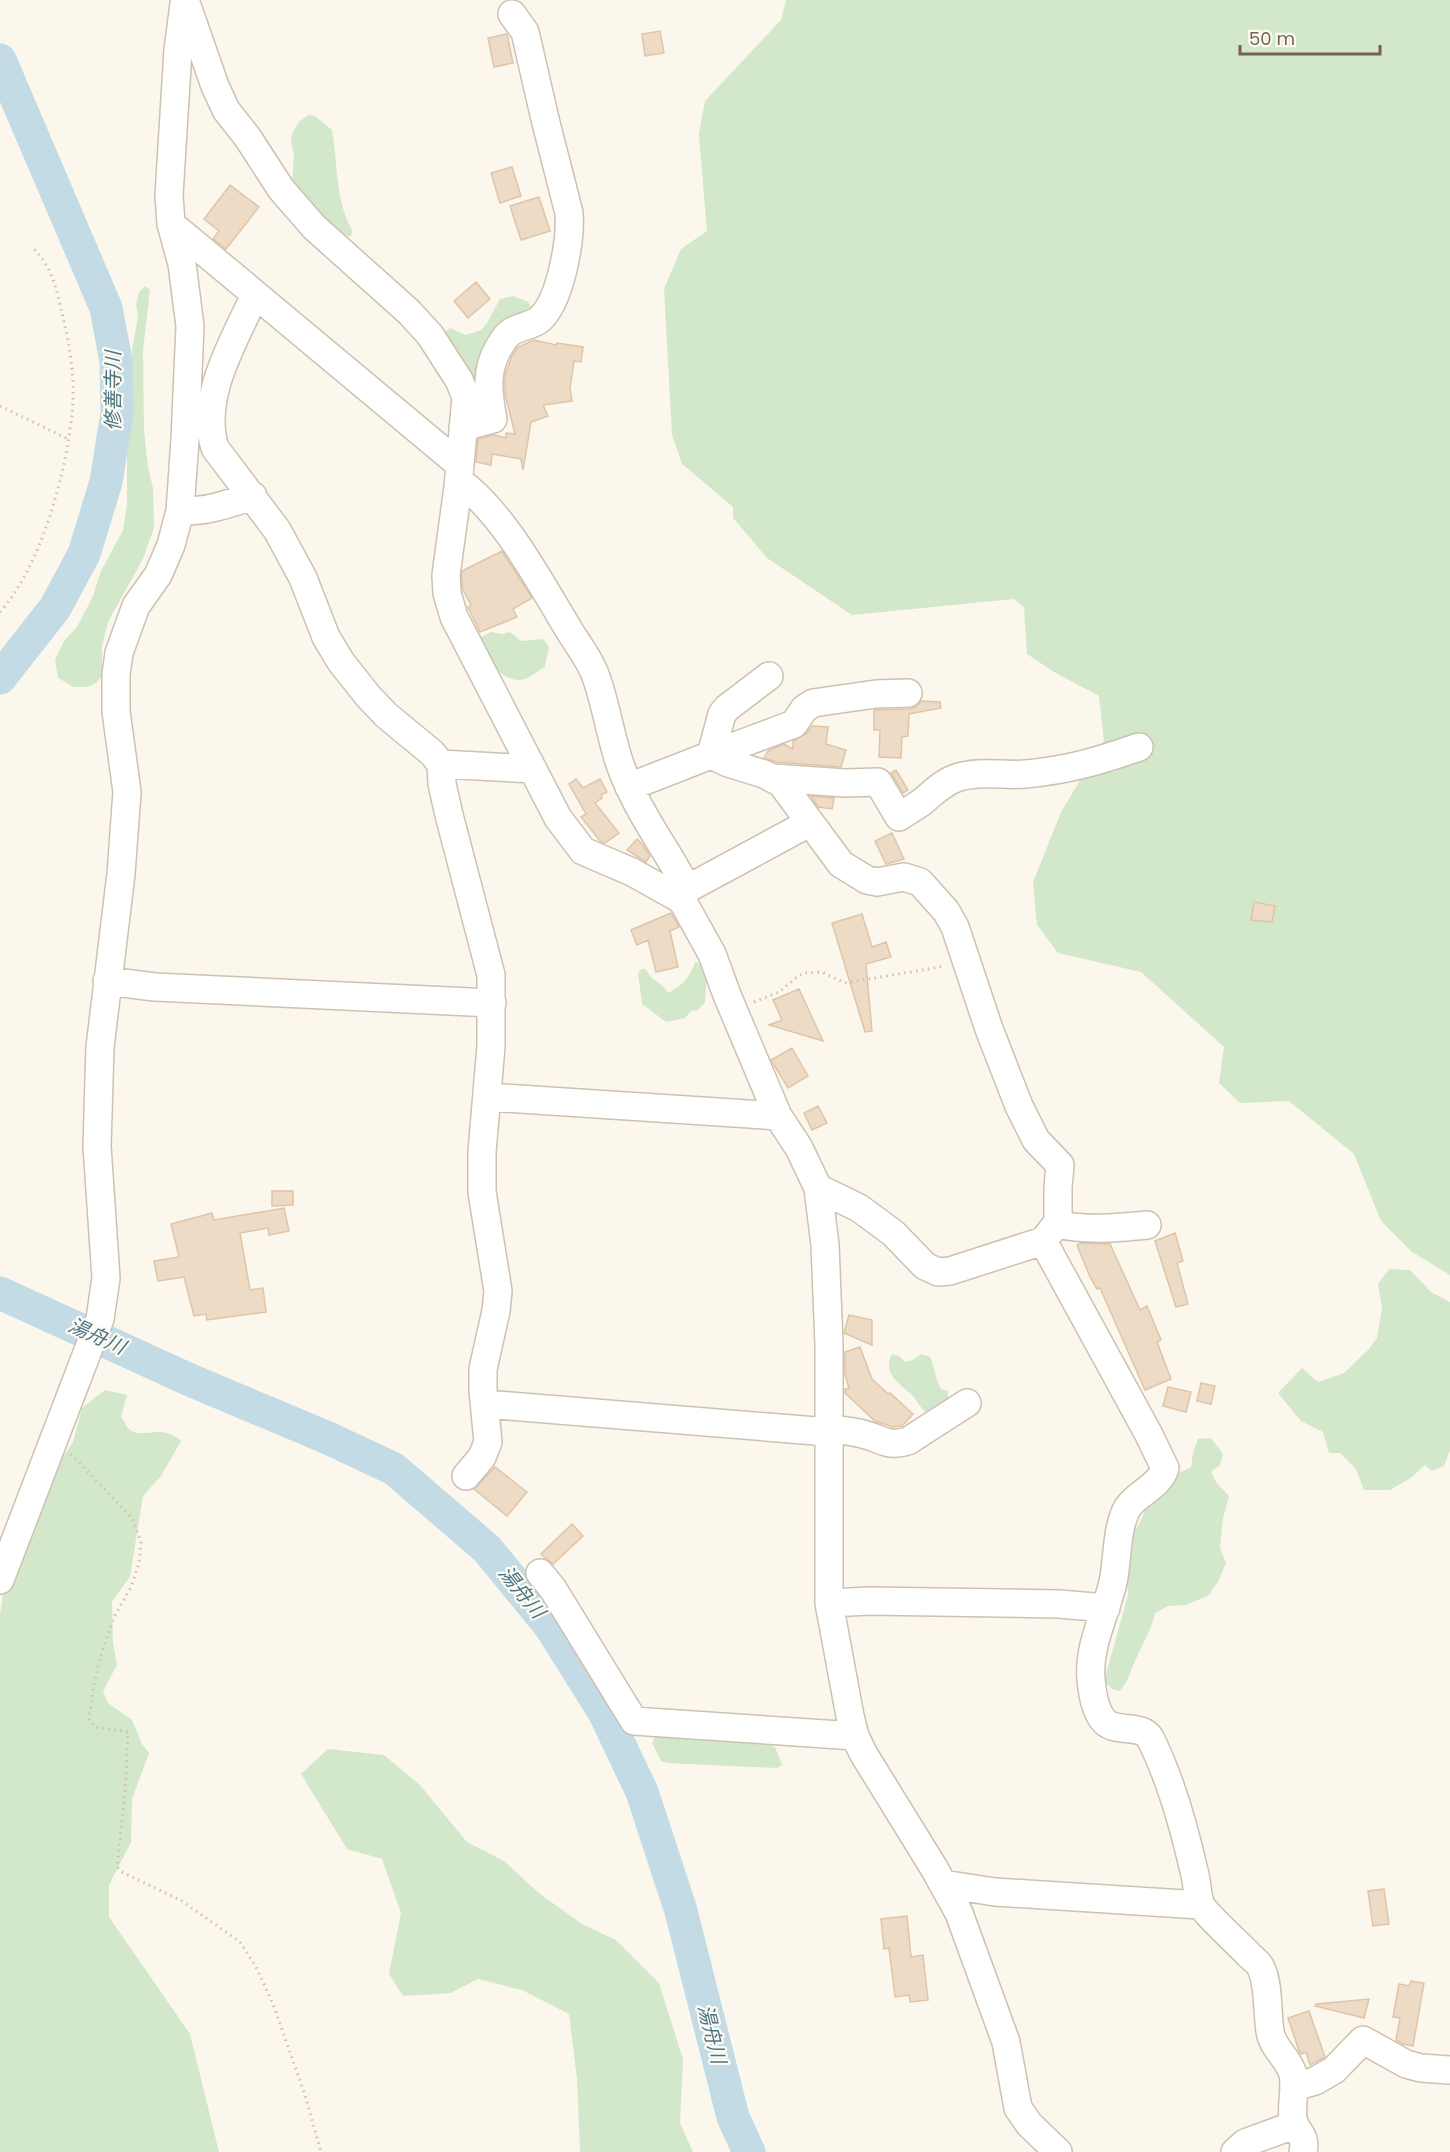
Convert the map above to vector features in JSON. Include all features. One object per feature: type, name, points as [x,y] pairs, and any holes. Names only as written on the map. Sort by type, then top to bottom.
[{"type":"street","points":[[0,1580],[100,1319],[106,1278],[99,1194],[97,1112],[100,1047],[121,874],[127,792],[116,711],[116,674],[125,632],[136,606],[158,575],[171,545],[180,511],[190,326],[182,264],[171,224],[169,195],[177,50],[185,0],[215,86],[226,110],[248,138],[281,189],[314,227],[409,312],[430,335],[459,380],[466,397],[446,575],[447,593],[454,616],[558,818],[583,851],[685,895]]},
{"type":"street","points":[[463,427],[493,419],[489,397],[489,369],[505,337],[512,331],[538,321],[551,303],[565,256],[570,228],[569,213],[525,32],[512,14]]},
{"type":"street","points":[[171,224],[459,473],[501,523],[596,675],[619,764],[654,834],[674,862],[685,895],[712,954],[778,1116],[799,1148],[818,1188],[823,1215],[826,1256],[829,1603],[839,1665],[855,1736],[959,1913],[1005,2042],[1018,2108],[1029,2124],[1058,2152]]},
{"type":"street","points":[[255,295],[213,395],[211,436],[215,448],[277,530],[292,556],[326,637],[341,662],[386,715],[432,753],[441,764],[442,783],[449,815],[491,975],[492,1003],[488,1097],[482,1152],[482,1192],[498,1291],[496,1311],[483,1369],[488,1442],[482,1457],[466,1476]]},
{"type":"street","points":[[180,511],[196,512],[219,508],[253,496]]},
{"type":"street","points":[[711,754],[722,714],[769,676]]},
{"type":"street","points":[[629,787],[794,724],[804,709],[813,703],[876,694],[908,693]]},
{"type":"street","points":[[773,778],[845,783],[878,782],[898,817],[921,802],[942,784],[958,777],[1064,770],[1090,764],[1138,747]]},
{"type":"street","points":[[711,754],[728,763],[773,778],[781,783],[841,864],[867,880],[877,882],[904,877],[920,882],[946,910],[955,927],[1019,1106],[1036,1140],[1060,1165],[1058,1229],[1165,1468],[1158,1480],[1128,1507],[1122,1520],[1113,1582],[1095,1639],[1091,1677],[1098,1711],[1105,1722],[1114,1727],[1140,1731],[1149,1736],[1168,1782],[1191,1856],[1200,1905],[1261,1967],[1268,1999],[1270,2033],[1276,2047],[1287,2060],[1293,2076],[1292,2113],[1294,2125],[1305,2142],[1303,2152]]},
{"type":"street","points":[[441,764],[533,770]]},
{"type":"street","points":[[685,895],[809,823]]},
{"type":"street","points":[[107,981],[155,987],[492,1003]]},
{"type":"street","points":[[488,1097],[778,1116]]},
{"type":"street","points":[[818,1188],[859,1208],[893,1233],[925,1266],[938,1272],[950,1271],[1058,1229],[1147,1225]]},
{"type":"street","points":[[485,1404],[828,1431],[844,1430],[886,1443],[900,1443],[908,1441],[967,1403]]},
{"type":"street","points":[[540,1573],[582,1635],[634,1721],[855,1736]]},
{"type":"street","points":[[829,1603],[870,1601],[988,1605],[1059,1604],[1106,1608]]},
{"type":"street","points":[[943,1884],[995,1892],[1200,1905]]},
{"type":"street","points":[[1294,2087],[1315,2081],[1334,2070],[1363,2040],[1406,2064],[1421,2068],[1450,2070]]},
{"type":"street","points":[[1235,2152],[1245,2143],[1294,2125]]},
{"type":"path","points":[[0,612],[24,577],[49,521],[63,469],[73,411],[66,330],[58,297],[45,259],[33,248]]},
{"type":"path","points":[[0,405],[68,439]]},
{"type":"path","points":[[733,1010],[779,992],[804,973],[822,972],[845,983],[967,963]]},
{"type":"path","points":[[56,1436],[92,1478],[132,1518],[141,1542],[139,1563],[130,1587],[114,1617],[100,1658],[89,1719],[95,1727],[128,1732],[125,1793],[117,1867],[122,1872],[182,1901],[240,1942],[256,1967],[273,2004],[305,2095],[321,2152]]},
{"type":"green space","points":[[786,0],[1450,0],[1450,1275],[1412,1252],[1381,1221],[1354,1154],[1289,1101],[1240,1103],[1219,1083],[1224,1047],[1141,972],[1058,953],[1037,925],[1033,882],[1061,812],[1104,741],[1099,696],[1054,672],[1027,654],[1024,607],[1014,599],[852,615],[767,558],[733,518],[733,507],[682,464],[672,435],[664,289],[681,249],[707,231],[699,134],[705,101],[781,20]]},
{"type":"green space","points":[[308,115],[315,116],[332,130],[340,195],[353,232],[350,237],[336,232],[292,183],[294,156],[291,141],[293,132],[299,122]]},
{"type":"green space","points":[[145,286],[150,290],[143,350],[144,431],[153,488],[154,528],[143,559],[108,622],[102,646],[102,676],[88,687],[74,687],[58,678],[55,660],[64,641],[77,627],[93,596],[101,571],[123,530],[127,504],[127,436],[131,411],[132,349],[138,318],[136,304],[139,292]]},
{"type":"green space","points":[[514,296],[528,302],[532,308],[476,382],[471,379],[445,339],[445,332],[450,328],[466,335],[481,330],[500,299]]},
{"type":"green space","points":[[491,632],[502,634],[510,632],[521,641],[543,639],[549,646],[545,667],[525,679],[517,680],[503,675],[477,645],[481,637]]},
{"type":"green space","points":[[695,962],[699,963],[707,974],[705,1002],[698,1010],[691,1011],[685,1018],[666,1022],[642,1004],[638,973],[641,969],[646,969],[668,993],[685,980]]},
{"type":"green space","points":[[1389,1269],[1410,1270],[1431,1292],[1450,1302],[1450,1450],[1444,1466],[1432,1471],[1425,1465],[1412,1477],[1390,1490],[1364,1490],[1356,1469],[1340,1453],[1329,1453],[1323,1432],[1301,1421],[1278,1393],[1302,1368],[1318,1382],[1344,1373],[1367,1351],[1377,1338],[1382,1309],[1378,1284]]},
{"type":"green space","points":[[892,1354],[899,1356],[905,1362],[921,1354],[930,1357],[941,1389],[948,1391],[948,1399],[925,1412],[912,1395],[892,1376],[889,1360]]},
{"type":"green space","points":[[105,1390],[127,1395],[121,1417],[129,1429],[140,1433],[166,1433],[181,1441],[161,1476],[143,1496],[130,1577],[112,1601],[113,1643],[117,1665],[103,1691],[108,1703],[132,1720],[142,1744],[149,1753],[132,1799],[131,1842],[109,1885],[109,1917],[190,2034],[219,2152],[0,2152],[0,1614],[4,1588],[19,1547],[45,1503],[60,1461],[73,1442],[82,1408]]},
{"type":"green space","points":[[1211,1438],[1223,1454],[1220,1465],[1211,1472],[1216,1482],[1229,1496],[1223,1518],[1220,1548],[1226,1563],[1218,1582],[1208,1596],[1185,1605],[1168,1606],[1155,1613],[1126,1683],[1120,1691],[1112,1689],[1104,1681],[1128,1595],[1125,1559],[1128,1542],[1142,1518],[1148,1499],[1168,1488],[1179,1473],[1191,1467],[1198,1439]]},
{"type":"green space","points":[[655,1736],[760,1742],[775,1747],[782,1765],[777,1768],[667,1763],[661,1761],[652,1743]]},
{"type":"green space","points":[[328,1749],[384,1755],[419,1784],[467,1842],[504,1861],[540,1894],[582,1924],[616,1940],[659,1983],[683,2059],[680,2123],[693,2152],[580,2152],[577,2079],[569,2014],[522,1990],[478,1979],[451,1993],[403,1996],[389,1974],[401,1913],[382,1859],[347,1849],[301,1774]]},
{"type":"building","points":[[660,31],[664,53],[645,56],[642,34]]},
{"type":"building","points":[[507,34],[513,63],[494,67],[488,38]]},
{"type":"building","points":[[512,167],[521,196],[500,203],[491,173]]},
{"type":"building","points":[[230,185],[259,207],[226,249],[213,239],[219,231],[204,219]]},
{"type":"building","points":[[539,197],[550,231],[521,240],[510,206]]},
{"type":"building","points":[[476,282],[490,299],[468,318],[454,301]]},
{"type":"building","points":[[534,340],[556,345],[557,343],[583,347],[581,362],[574,361],[570,389],[572,401],[543,405],[548,416],[531,422],[523,470],[521,459],[492,454],[491,465],[476,462],[478,439],[494,435],[506,438],[506,433],[515,434],[505,394],[505,375],[518,347]]},
{"type":"building","points":[[502,551],[532,598],[513,609],[517,617],[480,632],[468,607],[471,605],[462,588],[462,571]]},
{"type":"building","points":[[921,701],[940,702],[941,708],[909,714],[908,736],[902,737],[901,758],[879,757],[880,730],[874,730],[874,710],[909,709],[916,707]]},
{"type":"building","points":[[812,726],[828,727],[826,744],[846,750],[841,767],[776,762],[764,758],[768,751],[784,744],[793,749],[793,741],[807,733]]},
{"type":"building","points":[[896,770],[908,790],[903,793],[891,773]]},
{"type":"building","points":[[576,779],[583,788],[600,779],[607,792],[601,795],[602,798],[595,803],[619,833],[605,843],[600,841],[581,817],[586,814],[569,784]]},
{"type":"building","points":[[811,796],[834,798],[832,809],[818,807]]},
{"type":"building","points":[[892,833],[904,859],[886,864],[875,841]]},
{"type":"building","points":[[637,839],[650,856],[646,862],[627,850]]},
{"type":"building","points":[[1254,902],[1275,906],[1272,922],[1251,920]]},
{"type":"building","points":[[671,913],[679,927],[670,931],[678,967],[656,972],[648,940],[637,945],[631,930]]},
{"type":"building","points":[[862,914],[872,947],[886,942],[891,957],[866,964],[872,1031],[865,1032],[832,923]]},
{"type":"building","points":[[799,989],[823,1041],[769,1025],[782,1020],[773,1000]]},
{"type":"building","points":[[792,1048],[808,1076],[788,1088],[771,1060]]},
{"type":"building","points":[[818,1106],[827,1123],[812,1130],[804,1113]]},
{"type":"building","points":[[272,1191],[293,1191],[293,1205],[272,1206]]},
{"type":"building","points":[[284,1208],[289,1231],[269,1235],[268,1228],[240,1233],[250,1290],[263,1288],[266,1312],[207,1320],[206,1314],[194,1316],[184,1277],[158,1281],[154,1261],[179,1257],[171,1224],[212,1213],[214,1220]]},
{"type":"building","points":[[1175,1233],[1183,1261],[1177,1263],[1188,1304],[1176,1307],[1155,1241]]},
{"type":"building","points":[[1081,1243],[1110,1244],[1140,1310],[1147,1306],[1161,1340],[1157,1342],[1171,1379],[1145,1390],[1100,1288],[1097,1289],[1090,1277],[1077,1245]]},
{"type":"building","points":[[849,1315],[872,1320],[872,1345],[844,1333]]},
{"type":"building","points":[[860,1347],[872,1379],[913,1414],[902,1426],[893,1427],[875,1421],[845,1393],[845,1389],[849,1388],[845,1375],[845,1352]]},
{"type":"building","points":[[1201,1383],[1215,1386],[1211,1404],[1197,1401]]},
{"type":"building","points":[[1168,1387],[1191,1392],[1186,1412],[1163,1406]]},
{"type":"building","points":[[495,1467],[527,1492],[507,1516],[474,1489]]},
{"type":"building","points":[[572,1524],[583,1536],[553,1564],[541,1554]]},
{"type":"building","points":[[1384,1889],[1389,1924],[1373,1926],[1368,1891]]},
{"type":"building","points":[[907,1916],[911,1957],[923,1955],[928,2000],[910,2002],[909,1995],[895,1997],[889,1948],[884,1949],[881,1919]]},
{"type":"building","points":[[1411,1981],[1424,1983],[1413,2046],[1396,2040],[1400,2018],[1393,2017],[1399,1984],[1409,1986]]},
{"type":"building","points":[[1369,1999],[1364,2018],[1315,2006],[1316,2004]]},
{"type":"building","points":[[1309,2011],[1325,2057],[1310,2065],[1306,2052],[1301,2054],[1299,2051],[1288,2018]]},
{"type":"waterway","name":"修善寺川","points":[[0,60],[106,308],[116,361],[117,413],[106,482],[84,554],[55,608],[0,678]]},
{"type":"waterway","name":"湯舟川","points":[[0,1293],[190,1380],[328,1438],[394,1469],[487,1549],[550,1626],[604,1712],[642,1792],[681,1911],[733,2117],[749,2152]]}]
